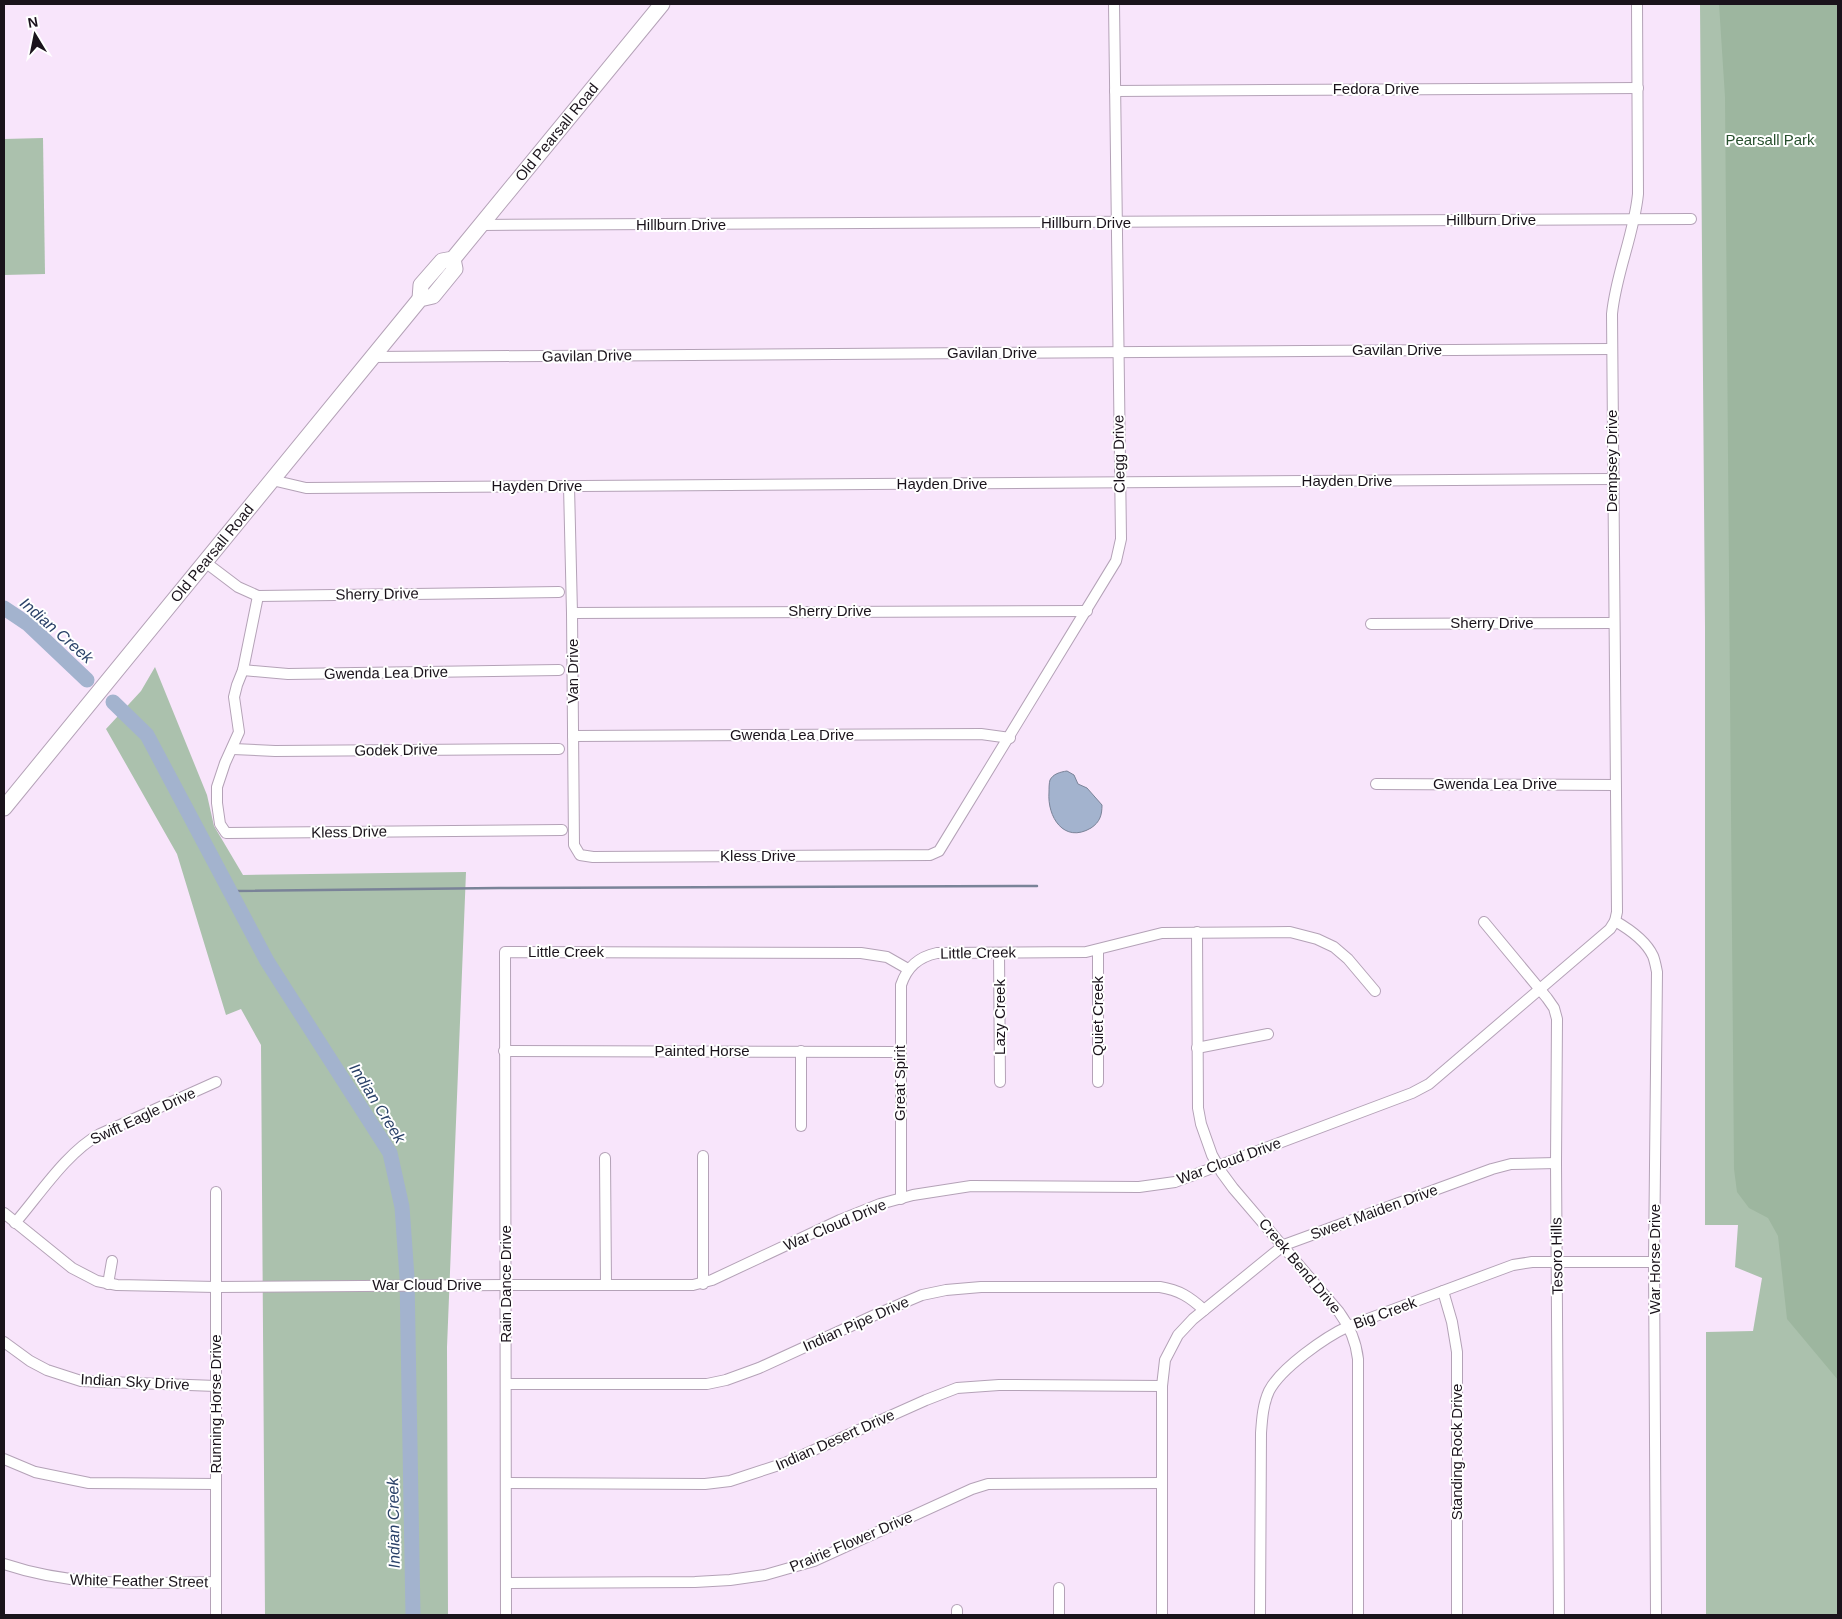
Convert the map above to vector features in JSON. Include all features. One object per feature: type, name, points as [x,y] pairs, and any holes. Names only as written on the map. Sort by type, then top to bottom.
[{"type":"main road","name":"Old Pearsall Road","points":[[4,808],[420,299],[433,296],[455,269],[453,259],[662,4]]},
{"type":"street","name":"Clegg Drive","points":[[936,853],[1010,738],[1119,556],[1121,539],[1114,4]]},
{"type":"street","name":"Dempsey Drive","points":[[1615,921],[1617,912],[1613,623],[1612,314],[1616,287],[1635,219],[1638,194],[1637,4]]},
{"type":"street","name":"Fedora Drive","points":[[1115,91],[1638,88]]},
{"type":"street","name":"Hillburn Drive","points":[[481,225],[1691,219]]},
{"type":"street","name":"Gavilan Drive","points":[[372,357],[1612,349]]},
{"type":"street","name":"Hayden Drive","points":[[272,480],[306,488],[1612,480]]},
{"type":"street","name":"Van Drive","points":[[569,486],[574,845],[580,855]]},
{"type":"street","name":"Sherry Drive","points":[[205,562],[238,587],[258,596],[559,592]]},
{"type":"street","points":[[233,749],[239,732],[234,697],[236,684],[243,670],[258,596]]},
{"type":"street","name":"Sherry Drive","points":[[572,613],[1087,611]]},
{"type":"street","name":"Sherry Drive","points":[[1371,624],[1613,623]]},
{"type":"street","name":"Gwenda Lea Drive","points":[[243,670],[288,674],[559,670]]},
{"type":"street","name":"Gwenda Lea Drive","points":[[573,736],[981,734],[1010,738]]},
{"type":"street","name":"Godek Drive","points":[[233,749],[276,751],[559,749]]},
{"type":"street","name":"Kless Drive","points":[[233,749],[225,763],[217,787],[216,803],[220,824],[226,833],[562,830]]},
{"type":"street","name":"Gwenda Lea Drive","points":[[1376,784],[1615,785]]},
{"type":"street","name":"Kless Drive","points":[[580,855],[593,857],[930,856],[936,853]]},
{"type":"street","name":"War Cloud Drive","points":[[4,1213],[72,1268],[88,1278],[108,1284],[216,1286],[681,1286],[703,1284],[840,1220],[880,1204],[913,1195],[972,1186],[1139,1187],[1175,1182],[1412,1093],[1429,1084],[1610,929],[1615,921]]},
{"type":"street","name":"War Horse Drive","points":[[1615,921],[1628,928],[1642,942],[1653,956],[1657,972],[1654,1262],[1656,1615]]},
{"type":"street","name":"Tesoro Hills","points":[[1484,922],[1554,1008],[1557,1020],[1559,1615]]},
{"type":"street","name":"Creek Bend Drive","points":[[1197,932],[1197,1096],[1204,1136],[1217,1165],[1233,1188],[1284,1245],[1339,1312],[1349,1326],[1355,1342],[1358,1359],[1358,1615]]},
{"type":"street","name":"Little Creek","points":[[505,952],[861,953],[887,957],[908,969],[921,958],[936,953],[1065,953],[1098,950],[1162,933],[1290,932],[1326,942],[1341,953],[1374,991]]},
{"type":"street","name":"Quiet Creek","points":[[1098,950],[1098,1082]]},
{"type":"street","name":"Rain Dance Drive","points":[[505,952],[506,1615]]},
{"type":"street","name":"Lazy Creek","points":[[999,953],[1000,1082]]},
{"type":"street","name":"Great Spirit","points":[[901,1199],[901,985],[908,969]]},
{"type":"street","points":[[1197,1048],[1268,1034]]},
{"type":"street","name":"Painted Horse","points":[[504,1051],[900,1052]]},
{"type":"street","points":[[800,1126],[801,1051]]},
{"type":"street","name":"Swift Eagle Drive","points":[[15,1223],[71,1156],[85,1144],[100,1134],[216,1082]]},
{"type":"street","points":[[703,1156],[703,1284]]},
{"type":"street","points":[[605,1158],[606,1285]]},
{"type":"street","name":"Sweet Maiden Drive","points":[[1162,1615],[1162,1386],[1165,1360],[1172,1343],[1185,1327],[1284,1245],[1492,1169],[1511,1164],[1556,1163]]},
{"type":"street","name":"Running Horse Drive","points":[[216,1192],[216,1615]]},
{"type":"street","points":[[108,1284],[112,1261]]},
{"type":"street","name":"Big Creek","points":[[1260,1615],[1261,1433],[1264,1407],[1269,1392],[1284,1373],[1324,1339],[1349,1326],[1512,1265],[1532,1262],[1654,1262]]},
{"type":"street","name":"Indian Pipe Drive","points":[[506,1384],[692,1385],[726,1380],[759,1368],[922,1295],[965,1288],[1160,1287],[1170,1288],[1186,1295],[1204,1310]]},
{"type":"street","name":"Standing Rock Drive","points":[[1443,1291],[1452,1322],[1457,1352],[1457,1615]]},
{"type":"street","name":"Indian Sky Drive","points":[[4,1342],[30,1361],[47,1370],[81,1381],[216,1386]]},
{"type":"street","name":"Indian Desert Drive","points":[[506,1483],[705,1484],[730,1481],[785,1464],[926,1400],[957,1388],[999,1385],[1162,1386]]},
{"type":"street","points":[[4,1459],[35,1472],[89,1483],[216,1484]]},
{"type":"street","name":"Prairie Flower Drive","points":[[506,1583],[695,1582],[730,1580],[784,1571],[814,1561],[972,1489],[988,1484],[1162,1483]]},
{"type":"street","name":"White Feather Street","points":[[4,1564],[44,1576],[93,1583],[216,1582]]},
{"type":"street","points":[[1059,1588],[1059,1615]]},
{"type":"green space","name":"Pearsall Park","points":[[1700,4],[1838,4],[1838,1615],[1706,1615],[1706,1332],[1753,1331],[1762,1278],[1735,1267],[1738,1225],[1705,1225],[1705,627]]},
{"type":"green space","name":"Pearsall Park","points":[[1719,4],[1838,4],[1838,1380],[1787,1319],[1778,1236],[1768,1218],[1749,1208],[1737,1192],[1734,1169],[1725,97]]},
{"type":"green space","points":[[43,138],[45,274],[4,275],[4,139]]},
{"type":"green space","points":[[155,667],[207,795],[214,826],[243,875],[466,872],[447,1347],[448,1615],[265,1615],[261,1045],[241,1009],[226,1015],[177,854],[106,729],[141,691]]},
{"type":"water","points":[[1067,771],[1074,775],[1078,784],[1087,788],[1102,805],[1101,815],[1097,823],[1081,832],[1073,833],[1065,830],[1054,819],[1051,810],[1049,801],[1050,780],[1053,776]]},
{"type":"waterway","name":"Indian Creek","points":[[4,608],[28,624],[87,680]]},
{"type":"waterway","name":"Indian Creek","points":[[113,702],[147,735],[267,961],[390,1153],[402,1207],[407,1277],[413,1615]]},
{"type":"waterway","points":[[230,891],[1037,886]]}]
